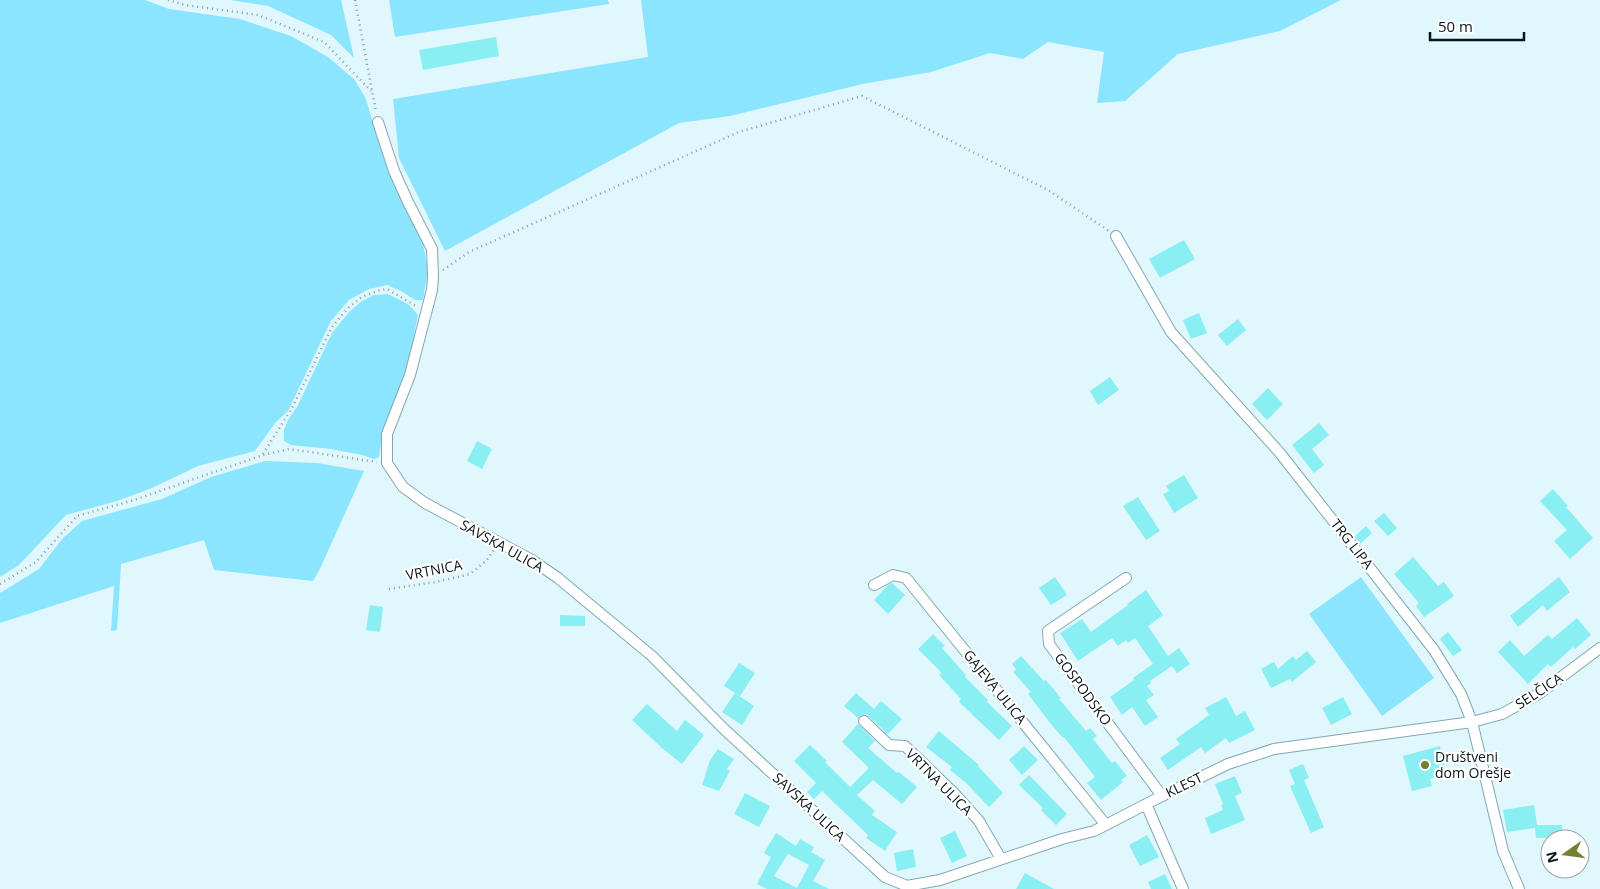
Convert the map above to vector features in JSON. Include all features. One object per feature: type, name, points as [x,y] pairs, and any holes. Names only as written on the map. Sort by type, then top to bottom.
[{"type":"street","points":[[378,122],[394,171],[432,248],[433,276],[410,374],[387,434],[386,463]]},
{"type":"street","name":"TRG LIPA","points":[[1116,236],[1170,332],[1280,453],[1434,650],[1461,694],[1472,722],[1502,851],[1519,889]]},
{"type":"street","name":"SAVSKA ULICA","points":[[386,463],[404,486],[425,503],[532,560],[558,578],[652,656],[724,729],[885,877],[906,887]]},
{"type":"street","name":"GAJEVA ULICA","points":[[874,585],[893,574],[906,578],[1106,824]]},
{"type":"street","name":"GOSPODSKO","points":[[1126,578],[1048,631],[1049,644],[1162,796]]},
{"type":"street","name":"SELČICA","points":[[1472,722],[1502,714],[1540,694],[1600,648]]},
{"type":"street","name":"VRTNA ULICA","points":[[864,720],[889,745],[905,746],[954,793],[979,821],[1002,859]]},
{"type":"street","name":"KLEST","points":[[906,887],[940,880],[1094,831],[1228,764],[1274,749],[1472,722]]},
{"type":"street","points":[[1146,804],[1182,889]]},
{"type":"path","points":[[168,0],[184,5],[258,15],[324,42],[371,91]]},
{"type":"path","points":[[355,0],[378,122]]},
{"type":"path","points":[[433,276],[469,252],[739,132],[862,96],[1048,190],[1116,236]]},
{"type":"path","points":[[263,455],[292,408],[332,328],[348,308],[362,297],[380,290],[387,290],[426,311]]},
{"type":"path","points":[[0,584],[36,562],[77,516],[131,501],[263,455],[289,449],[386,463]]},
{"type":"path","name":"VRTNICA","points":[[389,588],[436,582],[470,574],[486,561],[499,543]]},
{"type":"shaded area","points":[[0,0],[145,0],[169,9],[240,19],[291,36],[328,57],[354,79],[365,97],[389,173],[423,243],[428,270],[423,300],[415,300],[387,285],[369,289],[349,300],[331,321],[288,411],[275,423],[255,451],[198,466],[152,488],[117,501],[66,515],[19,565],[0,577]]},
{"type":"shaded area","points":[[230,0],[341,0],[354,58],[331,35],[268,6]]},
{"type":"shaded area","points":[[389,0],[608,0],[609,4],[395,37]]},
{"type":"shaded area","points":[[641,0],[1341,0],[1280,31],[1178,54],[1125,101],[1097,103],[1104,52],[1048,42],[1023,59],[990,53],[931,72],[863,84],[730,116],[679,123],[445,251],[399,158],[393,99],[648,57]]},
{"type":"shaded area","points":[[388,294],[408,304],[418,315],[407,371],[382,437],[379,457],[374,459],[331,449],[291,445],[284,441],[284,430],[288,420],[297,407],[332,333],[349,312],[362,301],[374,295]]},
{"type":"shaded area","points":[[265,461],[317,463],[364,471],[313,581],[214,570],[204,540],[121,564],[117,630],[111,631],[114,586],[0,623],[0,593],[39,569],[62,539],[82,521],[162,499],[211,477]]},
{"type":"shaded area","points":[[1361,577],[1434,678],[1382,716],[1309,614]]},
{"type":"building","points":[[496,37],[499,56],[423,70],[419,50]]},
{"type":"building","points":[[1184,240],[1195,259],[1160,278],[1149,259]]},
{"type":"building","points":[[1199,313],[1207,333],[1191,339],[1183,320]]},
{"type":"building","points":[[1238,319],[1246,330],[1227,346],[1218,335]]},
{"type":"building","points":[[1110,377],[1119,390],[1098,405],[1090,391]]},
{"type":"building","points":[[1268,388],[1283,404],[1267,420],[1252,404]]},
{"type":"building","points":[[1319,423],[1329,435],[1312,449],[1324,465],[1314,473],[1292,445]]},
{"type":"building","points":[[477,441],[492,449],[482,469],[467,461]]},
{"type":"building","points":[[1184,475],[1198,498],[1174,513],[1163,494],[1169,491],[1166,486]]},
{"type":"building","points":[[1553,489],[1593,538],[1570,559],[1554,541],[1567,530],[1540,501]]},
{"type":"building","points":[[1138,497],[1160,531],[1146,540],[1123,506]]},
{"type":"building","points":[[1384,513],[1397,528],[1388,536],[1374,521]]},
{"type":"building","points":[[1366,526],[1372,533],[1360,544],[1354,537]]},
{"type":"building","points":[[1413,557],[1438,586],[1444,582],[1454,596],[1424,617],[1416,606],[1419,603],[1394,574]]},
{"type":"building","points":[[1055,577],[1067,595],[1051,605],[1039,588]]},
{"type":"building","points":[[1559,577],[1570,592],[1547,611],[1543,605],[1518,627],[1510,616]]},
{"type":"building","points":[[892,583],[905,595],[888,614],[874,600]]},
{"type":"building","points":[[1146,590],[1163,615],[1148,626],[1168,656],[1179,648],[1190,664],[1177,673],[1172,666],[1150,681],[1151,683],[1147,686],[1154,695],[1146,700],[1158,717],[1145,726],[1132,707],[1122,715],[1110,697],[1153,664],[1135,638],[1128,643],[1126,640],[1118,646],[1112,638],[1078,661],[1060,633],[1082,619],[1091,632]]},
{"type":"building","points":[[370,605],[383,607],[380,632],[366,630]]},
{"type":"building","points":[[560,615],[585,616],[585,626],[560,626]]},
{"type":"building","points":[[1577,618],[1591,635],[1575,649],[1573,647],[1551,667],[1548,664],[1528,684],[1498,652],[1510,640],[1524,656],[1548,635],[1552,639]]},
{"type":"building","points":[[1448,632],[1462,650],[1453,656],[1440,639]]},
{"type":"building","points":[[933,634],[945,646],[942,648],[966,675],[965,677],[1012,726],[999,740],[959,702],[961,699],[939,675],[942,673],[918,649]]},
{"type":"building","points":[[1307,651],[1316,662],[1292,682],[1290,679],[1271,688],[1261,669],[1274,662],[1278,669],[1293,656],[1296,660]]},
{"type":"building","points":[[1021,656],[1044,681],[1046,680],[1086,731],[1090,728],[1097,736],[1093,739],[1112,763],[1115,761],[1127,776],[1121,780],[1123,782],[1101,800],[1087,783],[1095,777],[1064,737],[1050,723],[1028,694],[1031,692],[1013,672],[1016,669],[1012,664]]},
{"type":"building","points":[[739,663],[755,673],[740,696],[724,686]]},
{"type":"building","points":[[735,693],[754,706],[742,725],[722,712]]},
{"type":"building","points":[[856,693],[874,709],[881,701],[902,719],[888,734],[866,714],[858,718],[844,706]]},
{"type":"building","points":[[1226,697],[1236,716],[1245,711],[1255,730],[1229,743],[1226,738],[1205,753],[1201,747],[1168,770],[1160,758],[1180,744],[1176,739],[1209,715],[1205,708]]},
{"type":"building","points":[[1343,697],[1352,714],[1331,725],[1322,708]]},
{"type":"building","points":[[647,704],[677,731],[685,720],[704,735],[682,764],[632,720]]},
{"type":"building","points":[[858,724],[875,741],[868,748],[897,773],[899,772],[917,787],[902,804],[873,780],[857,795],[875,811],[872,815],[897,832],[885,851],[866,838],[868,835],[822,791],[814,799],[807,792],[816,783],[794,761],[810,745],[850,787],[869,768],[842,742]]},
{"type":"building","points":[[939,731],[979,765],[1003,793],[989,807],[966,783],[950,770],[952,767],[926,747]]},
{"type":"building","points":[[1024,746],[1038,760],[1022,775],[1009,760]]},
{"type":"building","name":"Društveni dom Orešje","points":[[1440,746],[1447,774],[1430,779],[1432,786],[1412,791],[1403,756]]},
{"type":"building","points":[[718,749],[734,759],[727,769],[730,771],[719,791],[702,785],[710,760]]},
{"type":"building","points":[[1303,764],[1309,778],[1304,780],[1324,827],[1311,833],[1290,786],[1295,784],[1289,770]]},
{"type":"building","points":[[1029,775],[1067,814],[1056,825],[1041,810],[1043,808],[1019,785]]},
{"type":"building","points":[[1235,776],[1242,793],[1235,796],[1245,820],[1211,834],[1205,818],[1223,810],[1221,805],[1223,804],[1215,784]]},
{"type":"building","points":[[745,793],[770,806],[759,827],[734,814]]},
{"type":"building","points":[[1534,805],[1537,825],[1562,825],[1562,829],[1540,829],[1540,838],[1536,838],[1535,828],[1507,832],[1503,810]]},
{"type":"building","points":[[955,831],[967,856],[952,863],[940,838]]},
{"type":"building","points":[[776,833],[796,846],[800,839],[814,847],[811,852],[825,860],[813,881],[829,889],[767,889],[757,884],[771,857],[764,853]],"holes":[[[788,854],[809,865],[797,888],[774,876]]]},
{"type":"building","points":[[1147,835],[1159,857],[1140,866],[1129,845]]},
{"type":"building","points":[[913,849],[916,867],[897,871],[894,853]]},
{"type":"building","points":[[1025,873],[1054,889],[1016,889]]},
{"type":"building","points":[[1165,874],[1172,889],[1151,889],[1148,882]]},
{"type":"place","name":"Društveni dom Orešje","points":[[1425,765]]}]
